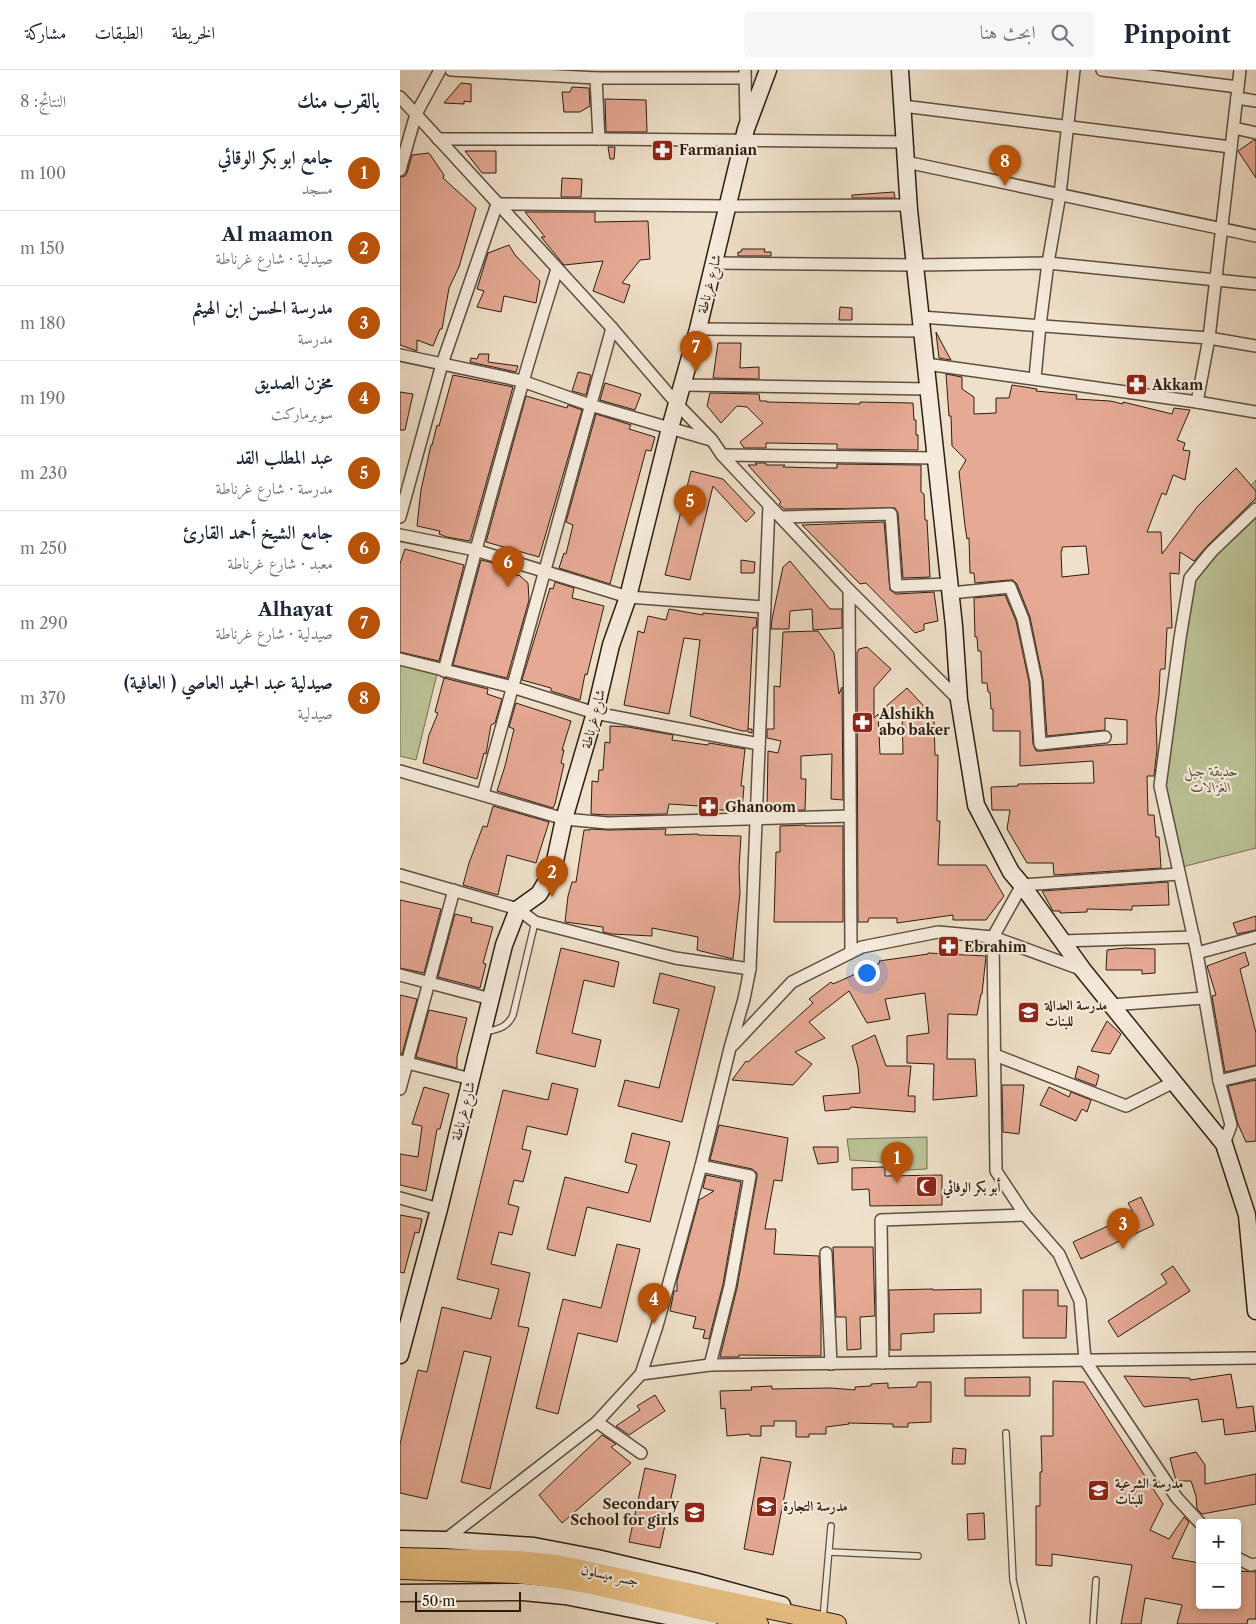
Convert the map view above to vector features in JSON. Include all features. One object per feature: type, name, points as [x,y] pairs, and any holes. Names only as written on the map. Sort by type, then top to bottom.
[{"type":"main road","name":"شارع غرناطة","points":[[400,1355],[439,1209],[504,945],[518,909],[539,894],[553,870],[611,645],[628,597],[670,428],[698,329],[745,135],[768,70]]},
{"type":"main road","points":[[900,70],[909,206],[950,589],[959,700],[976,805],[1011,872],[1083,970],[1224,1144],[1246,1215],[1256,1311]]},
{"type":"main road","points":[[400,1539],[534,1546],[597,1558],[751,1596],[788,1607],[825,1622]]},
{"type":"main road","name":"جسر ميسلون","points":[[400,1557],[517,1560],[557,1564],[825,1622]]},
{"type":"main road","name":"جسر ميسلون","points":[[400,1570],[518,1574],[557,1578],[759,1624]]},
{"type":"main road","points":[[400,1593],[523,1592],[565,1596],[708,1624]]},
{"type":"street","points":[[400,170],[416,114],[440,70]]},
{"type":"street","points":[[452,70],[596,78],[745,74],[745,135]]},
{"type":"street","points":[[1035,378],[1040,325],[1060,194],[1074,70]]},
{"type":"street","points":[[1102,70],[1238,93],[1256,101]]},
{"type":"street","points":[[1197,402],[1210,338],[1240,70]]},
{"type":"street","points":[[596,78],[598,139]]},
{"type":"street","points":[[400,97],[612,328],[677,404],[712,440],[722,455],[849,590],[959,700]]},
{"type":"street","points":[[903,106],[1231,147]]},
{"type":"street","points":[[1234,128],[1256,133]]},
{"type":"street","points":[[438,140],[598,139],[745,135],[905,142]]},
{"type":"street","points":[[906,162],[1256,236]]},
{"type":"street","points":[[497,204],[909,206]]},
{"type":"street","points":[[400,517],[442,364],[497,204]]},
{"type":"street","points":[[714,262],[915,265],[1048,263],[1256,284]]},
{"type":"street","points":[[444,671],[522,381],[557,269]]},
{"type":"street","points":[[698,329],[922,324],[1040,325],[1210,338],[1256,346]]},
{"type":"street","points":[[483,794],[612,328]]},
{"type":"street","points":[[400,355],[522,381],[590,405],[712,440]]},
{"type":"street","points":[[926,364],[1035,378],[1256,412]]},
{"type":"street","points":[[682,385],[929,389]]},
{"type":"street","points":[[722,455],[936,458]]},
{"type":"street","points":[[445,1540],[597,1422],[641,1374],[657,1326],[701,1166],[730,1048],[744,1000],[750,969],[769,505]]},
{"type":"street","points":[[1224,1144],[1231,1125],[1219,1081],[1194,937],[1160,786],[1190,578],[1212,551],[1256,509]]},
{"type":"street","points":[[782,517],[891,514],[896,586],[950,589],[1010,587],[1023,619],[1036,681],[1040,744],[1105,737]]},
{"type":"street","points":[[400,535],[475,550],[628,597],[765,607]]},
{"type":"street","points":[[849,590],[851,952]]},
{"type":"street","points":[[400,659],[512,687],[595,713],[760,744]]},
{"type":"street","points":[[400,771],[565,819],[608,823],[850,816]]},
{"type":"street","points":[[1179,874],[1022,885],[993,937],[996,1171],[1025,1215],[1060,1254],[1080,1301],[1085,1360],[1177,1498],[1196,1519]]},
{"type":"street","points":[[400,875],[518,909],[535,922],[675,958],[750,969]]},
{"type":"street","points":[[400,1088],[404,1061],[454,890]]},
{"type":"street","points":[[730,1048],[792,982],[862,947],[938,932],[993,937],[1083,970]]},
{"type":"street","points":[[1061,940],[1194,937]]},
{"type":"street","points":[[1197,953],[1256,937]]},
{"type":"street","points":[[400,975],[491,1000]]},
{"type":"street","points":[[1111,1005],[1204,998]]},
{"type":"street","points":[[995,1055],[1126,1106],[1174,1082]]},
{"type":"street","points":[[404,1061],[471,1080]]},
{"type":"street","points":[[1219,1081],[1256,1072]]},
{"type":"street","points":[[701,1166],[750,1176],[730,1286],[710,1365]]},
{"type":"street","points":[[400,1198],[439,1209]]},
{"type":"street","points":[[883,1363],[881,1220],[1025,1215]]},
{"type":"street","points":[[826,1252],[831,1364]]},
{"type":"street","points":[[641,1374],[710,1365],[1256,1358]]},
{"type":"street","points":[[597,1422],[641,1453]]},
{"type":"street","points":[[1241,1560],[1251,1565],[1256,1564]]},
{"type":"lane","points":[[483,1032],[502,1028],[513,1015],[535,922]]},
{"type":"lane","points":[[1006,1433],[1013,1580],[1024,1624]]},
{"type":"lane","points":[[825,1622],[831,1526]]},
{"type":"lane","points":[[829,1552],[918,1556]]},
{"type":"lane","points":[[1093,1624],[1096,1580]]},
{"type":"green space","name":"حديقة جبل الغزالات","points":[[1256,480],[1256,848],[1182,867],[1164,787],[1189,591],[1209,539],[1224,514]]},
{"type":"green space","points":[[400,663],[437,674],[416,760],[400,756]]},
{"type":"green space","points":[[927,1137],[927,1169],[890,1171],[881,1162],[850,1160],[847,1139]]},
{"type":"building","points":[[461,83],[471,84],[471,102],[464,101],[464,104],[444,103]]},
{"type":"building","points":[[572,87],[589,88],[590,106],[580,112],[564,112],[562,92],[570,92]]},
{"type":"building","points":[[605,99],[646,100],[647,132],[606,132]]},
{"type":"building","points":[[1256,140],[1256,178],[1238,151]]},
{"type":"building","points":[[608,147],[615,147],[614,159],[610,159]]},
{"type":"building","points":[[465,151],[496,151],[496,173],[482,173]]},
{"type":"building","points":[[429,153],[444,175],[443,178],[476,208],[459,267],[449,288],[442,329],[440,329],[433,346],[417,340],[417,351],[400,345],[400,177],[405,176],[407,173],[412,155]]},
{"type":"building","points":[[562,178],[582,179],[581,197],[561,197]]},
{"type":"building","points":[[894,192],[895,198],[852,198],[852,195]]},
{"type":"building","points":[[525,212],[595,212],[595,222],[648,221],[650,259],[640,260],[622,283],[630,285],[624,303],[593,291],[603,261],[564,265],[541,237],[545,237]]},
{"type":"building","points":[[509,245],[515,255],[540,281],[536,303],[504,296],[501,312],[477,307],[484,291],[477,289],[488,253]]},
{"type":"building","points":[[742,249],[765,249],[764,252],[771,252],[771,256],[738,256],[738,252],[741,252]]},
{"type":"building","points":[[840,307],[852,308],[852,320],[839,320]]},
{"type":"building","points":[[936,332],[946,351],[951,360],[939,358]]},
{"type":"building","points":[[718,343],[741,343],[740,368],[759,367],[759,379],[713,378]]},
{"type":"building","points":[[479,354],[489,354],[488,362],[518,366],[516,372],[470,362],[471,358],[477,359]]},
{"type":"building","points":[[578,372],[591,375],[586,395],[572,391]]},
{"type":"building","points":[[946,374],[962,377],[962,389],[974,397],[974,414],[996,413],[996,398],[1009,398],[1012,385],[1037,389],[1036,391],[1077,395],[1076,399],[1110,401],[1123,404],[1123,402],[1172,414],[1174,408],[1190,410],[1177,440],[1185,443],[1183,450],[1190,451],[1185,480],[1173,475],[1166,495],[1162,493],[1147,532],[1161,532],[1162,554],[1197,507],[1236,468],[1256,491],[1256,498],[1194,561],[1180,552],[1179,574],[1170,573],[1172,628],[1167,628],[1165,669],[1160,671],[1154,776],[1147,776],[1148,815],[1154,815],[1156,837],[1159,837],[1161,868],[1054,875],[1053,863],[1027,863],[1007,829],[1010,810],[992,810],[991,787],[1018,786],[1018,784],[1094,783],[1093,761],[1020,766],[1020,731],[993,731],[993,709],[991,709],[990,692],[988,692],[987,683],[982,683],[981,651],[978,651],[977,637],[975,637],[974,598],[1005,595],[1016,621],[1029,682],[1033,744],[1036,751],[1127,744],[1127,720],[1105,718],[1105,730],[1047,736],[1043,680],[1030,617],[1017,584],[1013,580],[975,583],[974,573],[970,573],[969,538],[967,539],[959,472],[966,460],[952,446],[951,416],[949,416]],"holes":[[[1086,546],[1089,574],[1062,577],[1062,547]]]},
{"type":"building","points":[[453,375],[513,387],[470,541],[447,537],[439,534],[440,531],[417,526],[421,490],[431,445],[437,425],[439,426]]},
{"type":"building","points":[[605,383],[641,394],[635,410],[600,400]]},
{"type":"building","points":[[400,392],[413,394],[405,430],[400,430]]},
{"type":"building","points":[[710,393],[759,394],[760,401],[767,402],[913,403],[916,435],[918,435],[918,450],[837,449],[837,444],[766,443],[766,448],[744,448],[740,442],[763,423],[747,407],[737,406],[721,423],[707,406]]},
{"type":"building","points":[[526,396],[567,408],[568,405],[582,410],[539,557],[486,542]]},
{"type":"building","points":[[596,414],[631,425],[629,429],[655,437],[651,451],[646,450],[610,584],[559,568],[564,553],[566,554],[573,525],[566,522]]},
{"type":"building","points":[[755,463],[785,465],[783,467],[821,468],[837,468],[837,464],[921,465],[921,492],[924,494],[925,520],[927,520],[930,577],[903,578],[898,513],[895,508],[784,509],[779,504],[781,502],[748,465],[757,465]]},
{"type":"building","points":[[691,471],[723,479],[755,513],[746,522],[713,486],[690,580],[665,575]]},
{"type":"building","points":[[884,522],[890,590],[896,594],[934,592],[938,621],[924,624],[924,630],[915,633],[866,583],[860,584],[802,525]]},
{"type":"building","points":[[405,549],[464,565],[439,661],[400,652],[400,564]]},
{"type":"building","points":[[481,560],[497,564],[507,577],[519,575],[528,583],[529,600],[507,678],[453,665]]},
{"type":"building","points":[[741,560],[755,562],[754,573],[741,573]]},
{"type":"building","points":[[790,561],[830,609],[842,609],[842,628],[813,630],[812,609],[790,611],[789,629],[771,629],[783,567]]},
{"type":"building","points":[[555,582],[574,588],[572,598],[604,606],[587,675],[585,674],[580,700],[551,691],[551,688],[522,680],[550,588],[553,589]]},
{"type":"building","points":[[669,609],[703,615],[703,613],[757,618],[756,628],[753,628],[748,729],[752,729],[752,733],[690,716],[700,640],[684,638],[669,714],[624,705],[638,631],[644,633],[648,616],[666,620]]},
{"type":"building","points":[[818,631],[834,653],[839,694],[842,687],[843,800],[831,799],[832,754],[801,756],[801,779],[806,779],[805,810],[767,811],[768,751],[778,753],[781,741],[767,738],[767,729],[774,729],[774,686],[780,687],[783,632]]},
{"type":"building","points":[[867,647],[891,669],[874,688],[874,718],[878,714],[880,754],[903,754],[902,711],[892,718],[883,709],[907,688],[934,717],[935,755],[938,755],[937,821],[940,821],[938,865],[986,865],[1004,896],[986,920],[953,920],[953,915],[897,923],[897,918],[869,918],[868,922],[858,922],[857,653],[859,649]]},
{"type":"building","points":[[444,678],[488,689],[487,694],[502,699],[495,723],[491,725],[486,754],[484,753],[477,779],[423,763],[429,735],[438,713],[435,712]]},
{"type":"building","points":[[516,703],[571,721],[562,750],[564,750],[561,763],[564,764],[553,808],[497,791],[514,729],[509,727]]},
{"type":"building","points":[[610,726],[628,727],[673,735],[672,740],[708,745],[709,743],[745,749],[741,786],[744,786],[742,810],[699,810],[699,806],[669,804],[667,814],[591,814],[592,781],[598,782],[599,770],[603,770],[605,742],[610,743]]},
{"type":"building","points":[[493,806],[549,822],[536,863],[507,855],[498,895],[463,885],[483,826],[487,827]]},
{"type":"building","points":[[780,826],[843,826],[843,922],[774,922],[776,852],[780,852]]},
{"type":"building","points":[[666,829],[665,835],[741,836],[740,893],[733,959],[697,950],[698,937],[652,928],[652,936],[612,934],[603,932],[603,927],[565,922],[568,896],[572,882],[576,882],[584,830]]},
{"type":"building","points":[[1168,882],[1169,905],[1132,906],[1132,910],[1087,909],[1087,912],[1060,913],[1060,911],[1053,911],[1042,891]]},
{"type":"building","points":[[400,900],[441,909],[424,973],[400,968]]},
{"type":"building","points":[[455,914],[472,918],[471,922],[493,927],[483,963],[486,964],[480,988],[438,977]]},
{"type":"building","points":[[1256,916],[1256,930],[1237,934],[1233,923]]},
{"type":"building","points":[[561,948],[619,962],[614,987],[584,980],[572,1033],[601,1040],[595,1067],[536,1053]]},
{"type":"building","points":[[1125,948],[1155,949],[1155,973],[1142,974],[1142,970],[1106,970],[1107,950]]},
{"type":"building","points":[[1245,952],[1249,965],[1240,969],[1256,1033],[1256,1065],[1225,1072],[1212,996],[1216,995],[1207,966]]},
{"type":"building","points":[[928,953],[986,956],[982,994],[977,1015],[948,1014],[947,1059],[975,1059],[977,1096],[933,1100],[934,1064],[907,1063],[907,1036],[929,1033],[925,993],[885,999],[890,1019],[867,1023],[849,991],[809,1022],[825,1038],[795,1052],[812,1064],[793,1085],[732,1080],[746,1061],[748,1062],[813,1003],[809,999],[831,982],[833,984],[880,963],[879,961]]},
{"type":"building","points":[[660,973],[715,987],[682,1122],[618,1106],[625,1080],[659,1088],[679,1009],[653,1003]]},
{"type":"building","points":[[400,995],[417,999],[402,1054],[400,1054]]},
{"type":"building","points":[[429,1010],[467,1018],[457,1057],[457,1068],[416,1057]]},
{"type":"building","points":[[1107,1021],[1121,1034],[1110,1054],[1091,1051]]},
{"type":"building","points":[[875,1035],[886,1066],[911,1066],[908,1096],[915,1096],[915,1112],[851,1107],[850,1109],[825,1111],[823,1096],[860,1093],[858,1067],[852,1046]]},
{"type":"building","points":[[1078,1066],[1099,1075],[1096,1086],[1075,1078]]},
{"type":"building","points":[[1256,1080],[1256,1141],[1246,1142],[1238,1124],[1228,1086]]},
{"type":"building","points":[[552,1083],[578,1089],[567,1135],[527,1126],[522,1149],[531,1151],[523,1182],[514,1180],[508,1204],[519,1207],[512,1235],[499,1232],[491,1264],[530,1273],[518,1326],[529,1328],[490,1489],[461,1482],[491,1357],[464,1351],[427,1499],[400,1493],[400,1444],[418,1370],[427,1372],[442,1307],[491,1319],[499,1289],[457,1279],[503,1090],[548,1100]]},
{"type":"building","points":[[1002,1085],[1024,1085],[1019,1134],[1003,1132]]},
{"type":"building","points":[[424,1087],[449,1094],[440,1129],[437,1129],[426,1191],[400,1185],[400,1154],[418,1157],[422,1126],[412,1124]]},
{"type":"building","points":[[1049,1087],[1069,1097],[1071,1092],[1091,1100],[1087,1112],[1082,1109],[1076,1121],[1040,1105]]},
{"type":"building","points":[[719,1125],[788,1138],[782,1181],[774,1180],[765,1229],[776,1229],[774,1254],[819,1256],[821,1356],[739,1355],[739,1357],[720,1357],[737,1288],[757,1173],[752,1169],[710,1160]]},
{"type":"building","points":[[632,1133],[670,1142],[650,1222],[587,1207],[575,1256],[547,1249],[565,1177],[628,1193],[637,1165],[625,1162]]},
{"type":"building","points":[[813,1147],[838,1147],[838,1162],[818,1164]]},
{"type":"building","points":[[885,1167],[885,1176],[942,1175],[942,1205],[870,1206],[869,1189],[852,1190],[852,1168]]},
{"type":"building","points":[[706,1175],[741,1182],[723,1284],[709,1339],[703,1338],[705,1330],[693,1328],[696,1317],[670,1311],[674,1291],[677,1291],[677,1281],[699,1200],[714,1191],[703,1188]]},
{"type":"building","points":[[1141,1197],[1154,1225],[1081,1259],[1073,1242],[1134,1214],[1128,1203]]},
{"type":"building","points":[[400,1215],[422,1219],[419,1233],[415,1232],[404,1273],[400,1272]]},
{"type":"building","points":[[617,1244],[640,1249],[617,1342],[578,1333],[558,1414],[536,1408],[563,1299],[601,1308]]},
{"type":"building","points":[[833,1247],[873,1247],[875,1316],[860,1317],[861,1349],[847,1350],[846,1317],[836,1317]]},
{"type":"building","points":[[1173,1266],[1190,1291],[1118,1337],[1108,1321],[1167,1283],[1161,1274]]},
{"type":"building","points":[[981,1289],[981,1313],[934,1314],[934,1332],[901,1334],[901,1350],[890,1350],[889,1290]]},
{"type":"building","points":[[1023,1290],[1058,1290],[1058,1306],[1067,1306],[1066,1338],[1023,1338]]},
{"type":"building","points":[[1231,1374],[1237,1408],[1253,1406],[1256,1431],[1225,1435],[1223,1419],[1202,1422],[1198,1399],[1144,1407],[1124,1376],[1190,1378],[1190,1380]]},
{"type":"building","points":[[1030,1377],[1030,1396],[965,1396],[965,1378]]},
{"type":"building","points":[[1053,1381],[1084,1382],[1163,1504],[1150,1530],[1169,1539],[1184,1517],[1189,1522],[1172,1558],[1196,1562],[1196,1609],[1241,1609],[1241,1571],[1256,1572],[1256,1619],[1248,1619],[1247,1624],[1177,1624],[1182,1605],[1145,1598],[1141,1624],[1121,1624],[1132,1565],[1052,1554],[1052,1566],[1036,1565],[1036,1506],[1040,1506],[1040,1472],[1042,1472],[1041,1436],[1053,1436]]},
{"type":"building","points":[[918,1382],[931,1382],[931,1422],[908,1423],[908,1427],[893,1427],[893,1424],[848,1423],[826,1427],[826,1434],[809,1434],[809,1437],[796,1437],[796,1421],[774,1421],[774,1426],[761,1426],[761,1436],[750,1436],[750,1434],[727,1436],[725,1408],[721,1409],[720,1391],[752,1390],[751,1387],[772,1386],[772,1389],[831,1388],[855,1390],[855,1387],[888,1383],[888,1388],[916,1387]]},
{"type":"building","points":[[655,1395],[665,1411],[629,1435],[616,1426],[640,1410],[637,1406]]},
{"type":"building","points":[[602,1435],[616,1444],[611,1447],[631,1463],[562,1523],[539,1495]]},
{"type":"building","points":[[953,1448],[966,1449],[965,1464],[952,1464]]},
{"type":"building","points":[[1196,1452],[1205,1465],[1205,1484],[1256,1474],[1256,1504],[1202,1514],[1197,1509],[1196,1496],[1191,1481],[1176,1481],[1170,1458]]},
{"type":"building","name":"مدرسة التجارة","points":[[761,1457],[791,1462],[773,1555],[744,1549]]},
{"type":"building","points":[[645,1468],[676,1475],[660,1548],[629,1542]]},
{"type":"building","points":[[984,1513],[985,1539],[968,1540],[967,1514]]},
{"type":"place","name":"Farmanian","points":[[663,150]]},
{"type":"place","name":"صيدلية عبد الحميد العاصي ( العافية)","points":[[1005,186]]},
{"type":"place","name":"Alhayat","points":[[696,372]]},
{"type":"place","name":"Akkam","points":[[1136,385]]},
{"type":"place","name":"عبد المطلب القد","points":[[690,526]]},
{"type":"place","name":"جامع الشيخ أحمد القارئ","points":[[508,587]]},
{"type":"place","name":"Alshikh abo baker","points":[[863,722]]},
{"type":"place","name":"Ghanoom","points":[[709,807]]},
{"type":"place","name":"Al maamon","points":[[552,897]]},
{"type":"place","name":"Ebrahim","points":[[948,947]]},
{"type":"place","name":"مدرسة العدالة للبنات","points":[[1029,1013]]},
{"type":"place","name":"جامع ابو بكر الوقائي","points":[[897,1183]]},
{"type":"place","name":"أبو بكر الوفائي","points":[[927,1187]]},
{"type":"place","name":"مدرسة الحسن ابن الهيثم","points":[[1123,1249]]},
{"type":"place","name":"مخزن الصديق","points":[[654,1324]]},
{"type":"place","name":"مدرسة الشرعية للبنات","points":[[1099,1491]]},
{"type":"place","name":"مدرسة التجارة","points":[[767,1506]]},
{"type":"place","name":"Secondary School for girls","points":[[695,1512]]}]
